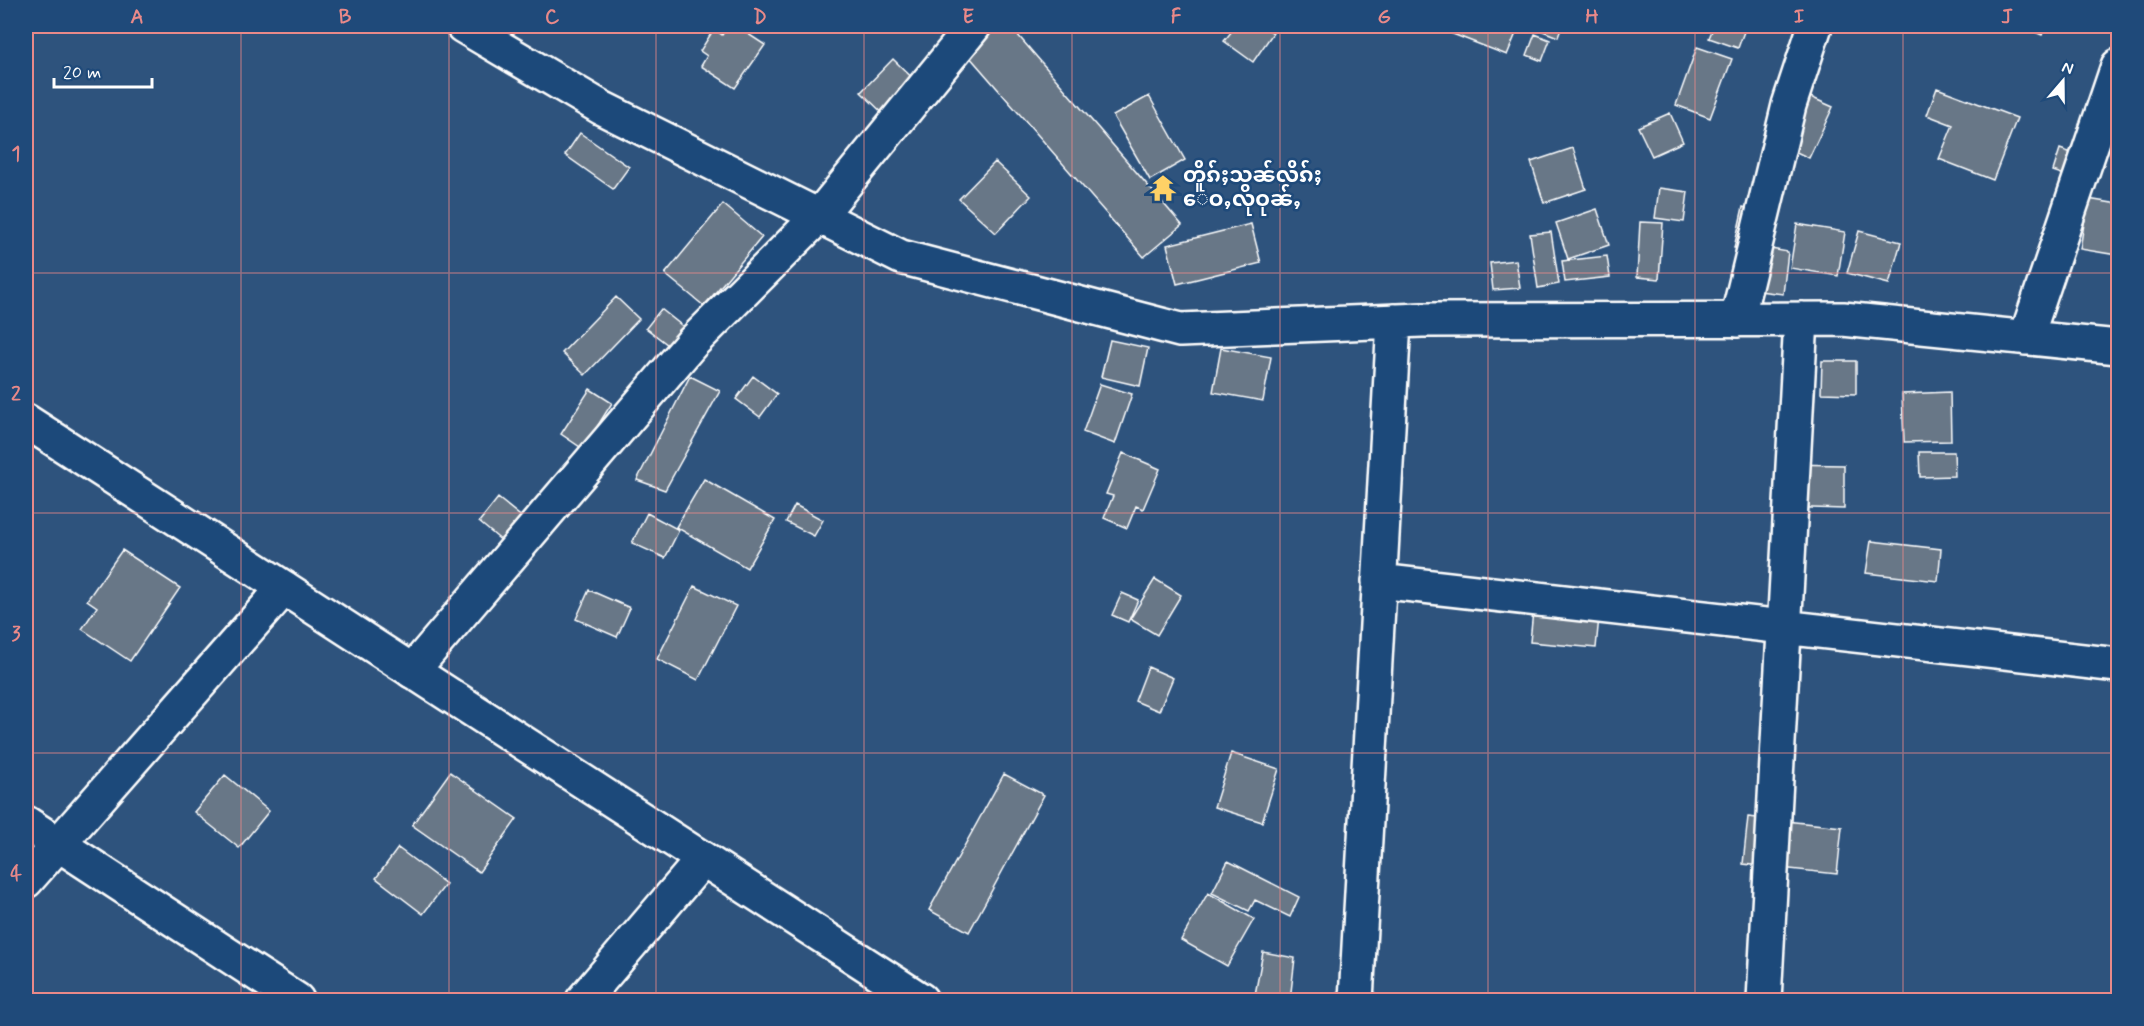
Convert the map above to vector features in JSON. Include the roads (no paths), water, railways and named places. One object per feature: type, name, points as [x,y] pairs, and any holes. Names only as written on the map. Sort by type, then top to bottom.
[{"type":"street","points":[[463,26],[602,108],[901,257],[1180,330],[1394,321],[1843,319],[2118,347]]},
{"type":"street","points":[[412,671],[692,343],[819,216],[974,26]]},
{"type":"street","points":[[1737,320],[1789,105],[1815,26]]},
{"type":"street","points":[[2026,338],[2118,66]]},
{"type":"street","points":[[1764,1000],[1786,627],[1800,319]]},
{"type":"street","points":[[1356,1000],[1394,321]]},
{"type":"street","points":[[26,421],[921,1000]]},
{"type":"street","points":[[1379,581],[2118,665]]},
{"type":"street","points":[[26,881],[284,588]]},
{"type":"street","points":[[26,823],[297,1000]]},
{"type":"street","points":[[583,1000],[703,859]]},
{"type":"place","name":"တိူၵ်ႈသွၼ်လိၵ်ႈ ေဝႇလုဝုၼ်ႇ","points":[[1163,188]]}]
